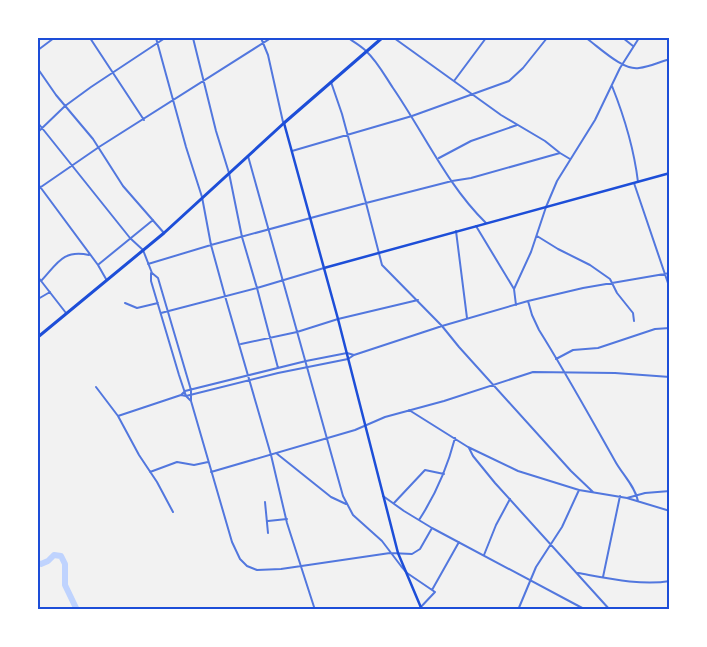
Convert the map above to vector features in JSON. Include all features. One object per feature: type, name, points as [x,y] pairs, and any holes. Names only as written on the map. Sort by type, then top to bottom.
[{"type":"main road","points":[[38,338],[106,279],[164,233],[284,123],[382,38]]},
{"type":"main road","points":[[284,123],[338,319],[398,553],[421,609]]},
{"type":"main road","points":[[324,268],[670,173]]},
{"type":"street","points":[[38,50],[54,38]]},
{"type":"street","points":[[90,38],[144,120]]},
{"type":"street","points":[[156,38],[202,198],[211,245],[225,296],[271,455],[287,519],[315,610]]},
{"type":"street","points":[[38,132],[65,106],[165,38]]},
{"type":"street","points":[[193,38],[219,144],[229,173],[242,237],[278,368]]},
{"type":"street","points":[[261,38],[268,55],[284,123]]},
{"type":"street","points":[[39,188],[270,38]]},
{"type":"street","points":[[348,38],[366,51],[412,116],[452,181],[486,223]]},
{"type":"street","points":[[394,38],[517,126],[545,141],[570,159]]},
{"type":"street","points":[[454,81],[486,38]]},
{"type":"street","points":[[292,151],[412,116],[502,84],[518,75],[547,38]]},
{"type":"street","points":[[586,38],[622,65],[630,68],[639,68],[670,59]]},
{"type":"street","points":[[623,38],[633,46]]},
{"type":"street","points":[[514,289],[524,270],[557,181],[595,120],[622,65],[639,38]]},
{"type":"street","points":[[38,70],[99,148],[123,186],[164,233]]},
{"type":"street","points":[[331,82],[382,265],[385,270],[418,300],[593,492]]},
{"type":"street","points":[[612,86],[621,106],[636,168],[636,182],[670,289]]},
{"type":"street","points":[[38,123],[130,238],[143,250],[152,273],[158,278],[191,390],[191,401],[208,462],[232,542],[243,563],[252,568],[263,570],[390,553],[412,554],[420,549],[432,528]]},
{"type":"street","points":[[438,158],[471,141],[517,126]]},
{"type":"street","points":[[148,264],[366,203],[471,178],[560,153]]},
{"type":"street","points":[[248,156],[346,504],[353,515],[382,541],[407,572],[435,592],[421,609]]},
{"type":"street","points":[[38,184],[39,188],[98,265],[106,279]]},
{"type":"street","points":[[98,265],[153,220]]},
{"type":"street","points":[[476,226],[514,289],[516,305]]},
{"type":"street","points":[[456,231],[467,319]]},
{"type":"street","points":[[537,236],[596,268],[610,279],[617,293],[633,313],[634,321]]},
{"type":"street","points":[[41,281],[68,254],[78,252],[90,255]]},
{"type":"street","points":[[161,313],[324,268]]},
{"type":"street","points":[[152,273],[151,281],[186,396],[191,401]]},
{"type":"street","points":[[181,395],[191,395],[348,359],[354,355],[442,326],[528,302],[612,282],[670,273]]},
{"type":"street","points":[[38,277],[66,313]]},
{"type":"street","points":[[38,299],[50,292]]},
{"type":"street","points":[[240,344],[297,332],[338,319],[418,300]]},
{"type":"street","points":[[528,302],[536,324],[638,501]]},
{"type":"street","points":[[125,303],[137,308],[158,303]]},
{"type":"street","points":[[556,359],[573,350],[598,348],[655,329],[670,328]]},
{"type":"street","points":[[118,416],[181,395],[185,391],[306,361],[347,353],[354,355]]},
{"type":"street","points":[[211,472],[355,430],[409,410],[533,372],[616,373],[670,377]]},
{"type":"street","points":[[96,387],[118,416],[173,512]]},
{"type":"street","points":[[409,410],[468,447],[520,472],[579,490],[620,496],[670,512]]},
{"type":"street","points":[[419,520],[434,496],[444,474],[455,438]]},
{"type":"street","points":[[468,447],[486,473],[550,546],[610,610]]},
{"type":"street","points":[[276,453],[331,497],[346,504]]},
{"type":"street","points":[[150,472],[177,462],[194,464],[208,462]]},
{"type":"street","points":[[393,504],[426,470],[444,474]]},
{"type":"street","points":[[518,610],[536,567],[562,527],[579,490]]},
{"type":"street","points":[[627,498],[636,495],[670,491]]},
{"type":"street","points":[[382,496],[432,528],[586,609]]},
{"type":"street","points":[[603,577],[620,496]]},
{"type":"street","points":[[484,554],[496,525],[510,499]]},
{"type":"street","points":[[265,502],[268,533]]},
{"type":"street","points":[[268,521],[287,519]]},
{"type":"street","points":[[432,590],[459,542]]},
{"type":"street","points":[[576,572],[655,583],[670,582]]},
{"type":"waterway","points":[[38,563],[41,564],[48,561],[54,555],[61,556],[65,564],[65,585],[77,610]]}]
